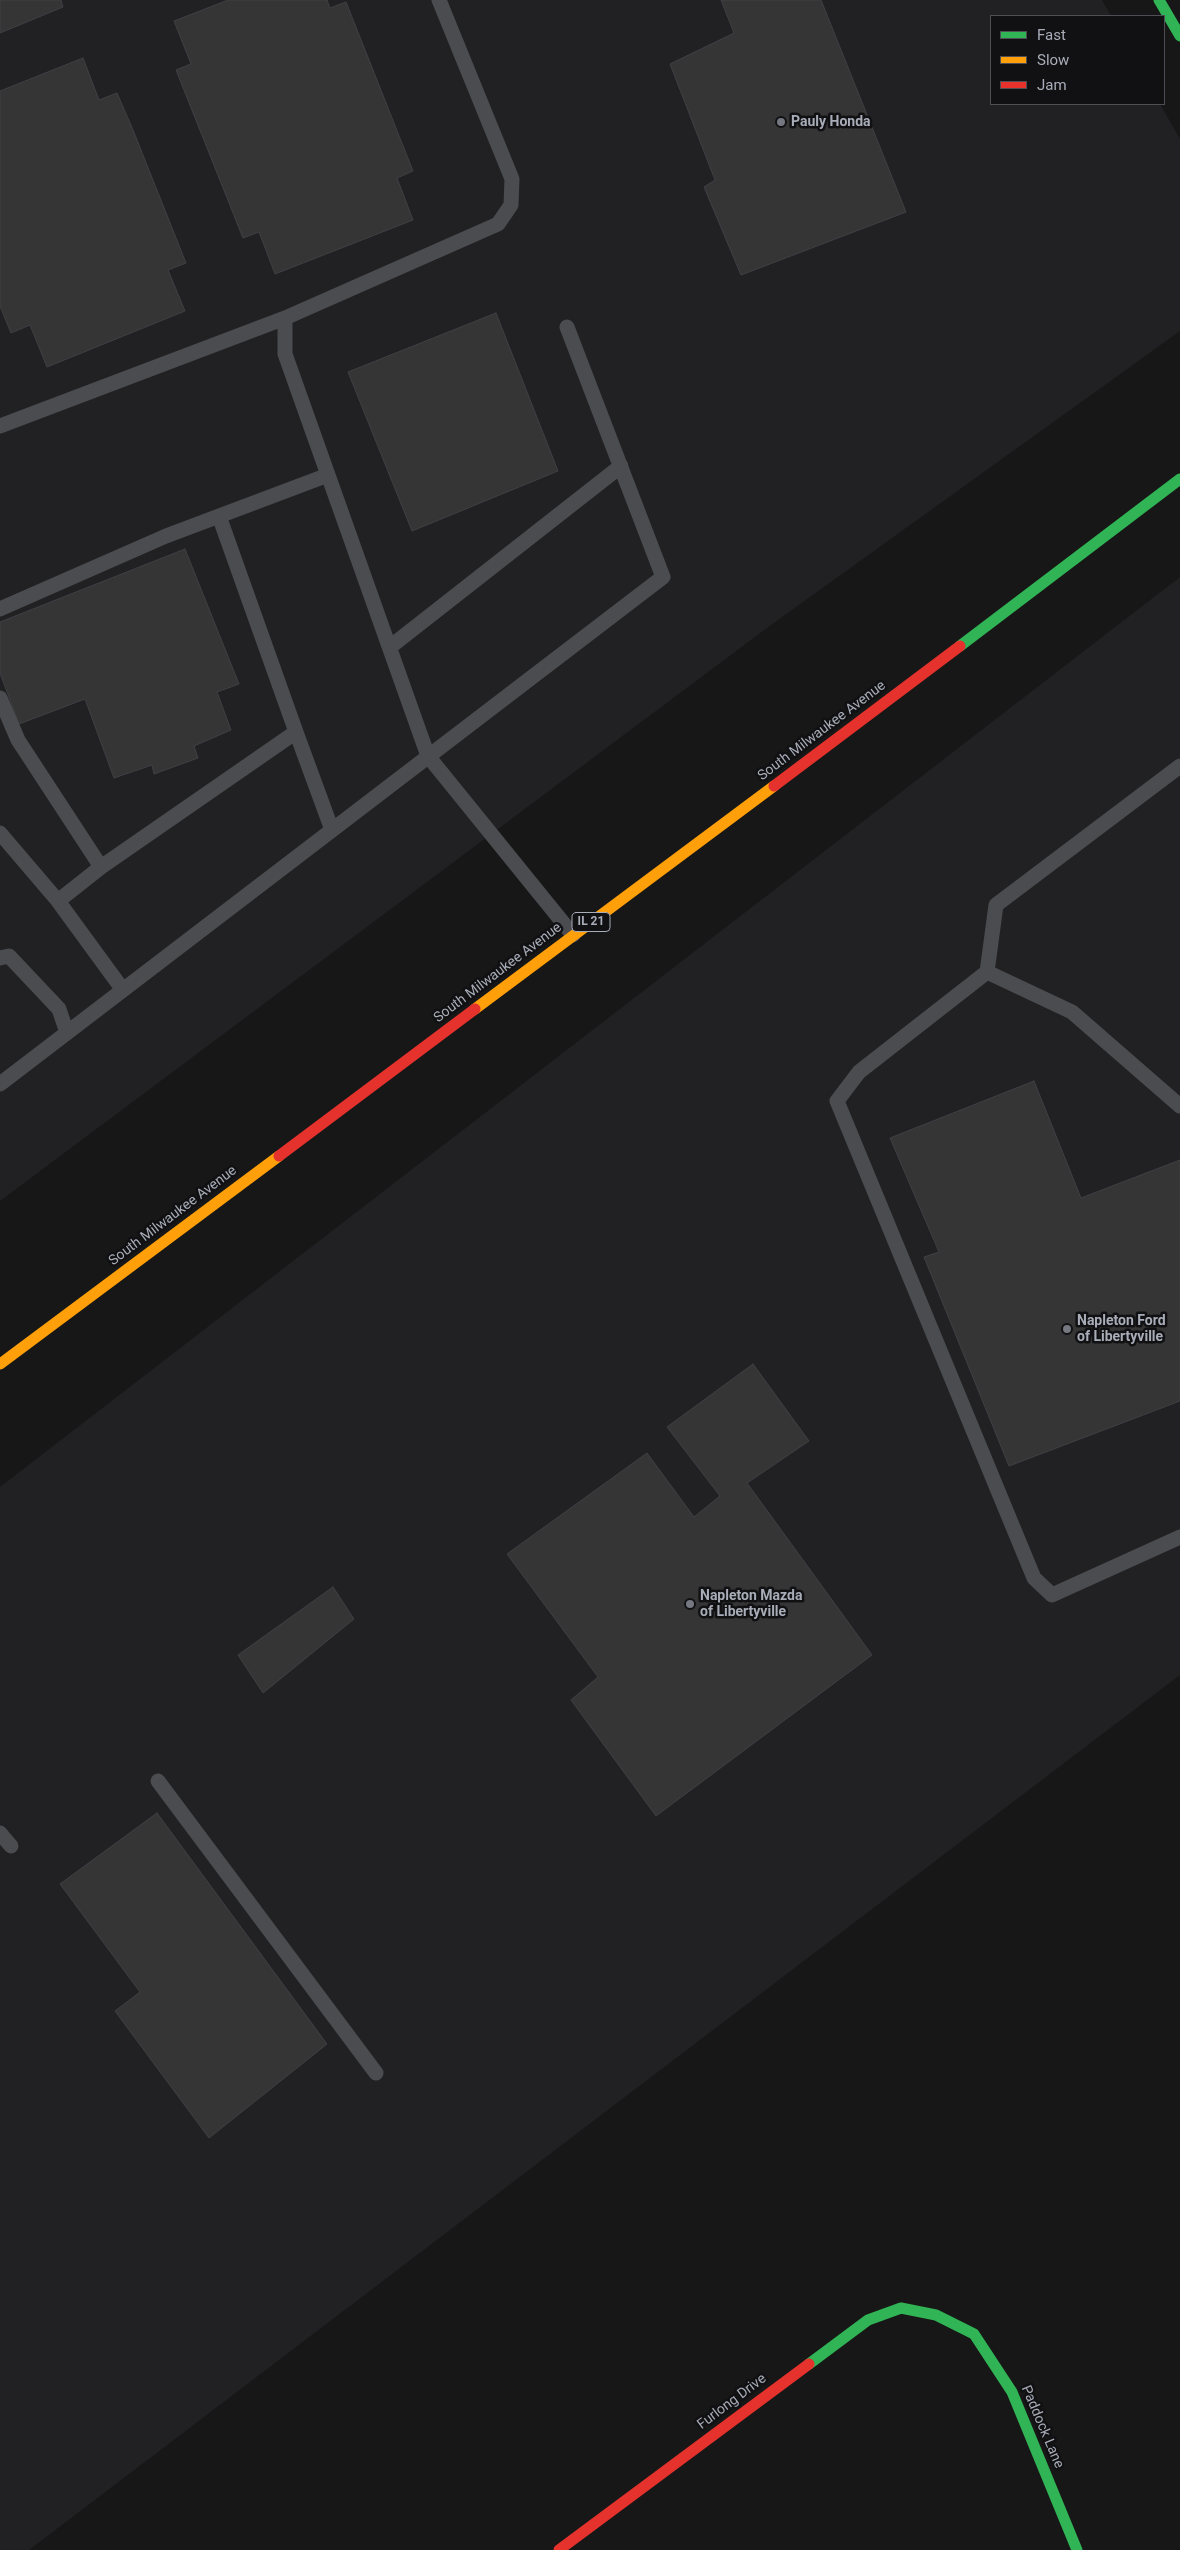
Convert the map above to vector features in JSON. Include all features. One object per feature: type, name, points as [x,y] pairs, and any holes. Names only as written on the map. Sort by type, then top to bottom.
[{"type":"main road","points":[[1158,0],[1180,36]]},
{"type":"main road","name":"South Milwaukee Avenue","points":[[0,1364],[1180,479]]},
{"type":"main road","name":"Furlong Drive","points":[[558,2550],[868,2320],[901,2308],[936,2315]]},
{"type":"main road","name":"Paddock Lane","points":[[936,2315],[974,2334],[1012,2392],[1077,2550]]},
{"type":"lane","points":[[0,426],[285,318],[498,224],[511,205],[512,179],[439,0]]},
{"type":"lane","points":[[285,318],[285,354],[428,756],[573,935]]},
{"type":"lane","points":[[0,1084],[663,577],[567,327]]},
{"type":"lane","points":[[390,647],[621,466]]},
{"type":"lane","points":[[0,609],[219,516],[328,474]]},
{"type":"lane","points":[[219,516],[332,830]]},
{"type":"lane","points":[[0,698],[18,740],[101,867]]},
{"type":"lane","points":[[58,901],[101,867],[296,732]]},
{"type":"lane","points":[[1180,766],[996,905],[987,972],[859,1072],[837,1101],[1034,1578],[1052,1595],[1180,1537]]},
{"type":"lane","points":[[0,833],[58,901],[123,990]]},
{"type":"lane","points":[[0,958],[9,956],[59,1009],[67,1033]]},
{"type":"lane","points":[[987,972],[1072,1012],[1180,1106]]},
{"type":"lane","points":[[158,1781],[376,2073]]},
{"type":"lane","points":[[0,1833],[11,1846]]},
{"type":"shaded area","points":[[0,0],[1102,0],[1110,15],[990,15],[990,105],[1161,105],[1180,139],[1180,331],[771,625],[0,1201]]},
{"type":"shaded area","points":[[1180,577],[1180,1675],[29,2550],[0,2550],[0,1487]]},
{"type":"building","points":[[0,0],[61,0],[63,7],[0,33]]},
{"type":"building","points":[[228,0],[327,0],[330,8],[346,2],[413,171],[397,178],[413,220],[275,274],[259,232],[243,238],[176,70],[191,64],[174,21]]},
{"type":"building","name":"Pauly Honda","points":[[721,0],[821,0],[906,212],[741,275],[704,187],[715,180],[670,64],[734,33]]},
{"type":"building","points":[[83,58],[99,100],[117,93],[133,130],[186,263],[168,270],[185,311],[47,367],[30,325],[11,333],[0,306],[0,91]]},
{"type":"building","points":[[496,313],[558,471],[412,531],[348,372]]},
{"type":"building","points":[[185,549],[239,684],[217,692],[231,730],[194,746],[198,758],[154,774],[152,765],[114,778],[85,699],[19,724],[0,673],[0,622]]},
{"type":"building","name":"Napleton Ford of Libertyville","points":[[1034,1081],[1081,1198],[1180,1160],[1180,1401],[1009,1466],[924,1257],[939,1252],[890,1138]]},
{"type":"building","name":"Napleton Mazda of Libertyville","points":[[753,1364],[809,1441],[747,1483],[872,1655],[656,1816],[571,1700],[598,1677],[507,1554],[647,1453],[694,1517],[720,1496],[667,1427]]},
{"type":"building","points":[[333,1587],[354,1619],[263,1693],[238,1655]]},
{"type":"building","points":[[157,1813],[327,2044],[209,2138],[115,2011],[140,1992],[60,1884]]},
{"type":"traffic: fast","points":[[1159,0],[1180,36]]},
{"type":"traffic: fast","points":[[960,646],[1180,479]]},
{"type":"traffic: fast","points":[[809,2364],[868,2320],[901,2308],[936,2315],[974,2334],[1012,2392],[1077,2550]]},
{"type":"traffic: slow","points":[[475,1009],[774,786]]},
{"type":"traffic: slow","points":[[0,1364],[279,1156]]},
{"type":"traffic: jam","points":[[774,786],[960,646]]},
{"type":"traffic: jam","points":[[279,1156],[475,1009]]},
{"type":"traffic: jam","points":[[559,2550],[809,2364]]},
{"type":"place","name":"Pauly Honda","points":[[781,122]]},
{"type":"place","name":"Napleton Ford of Libertyville","points":[[1067,1329]]},
{"type":"place","name":"Napleton Mazda of Libertyville","points":[[690,1604]]}]
